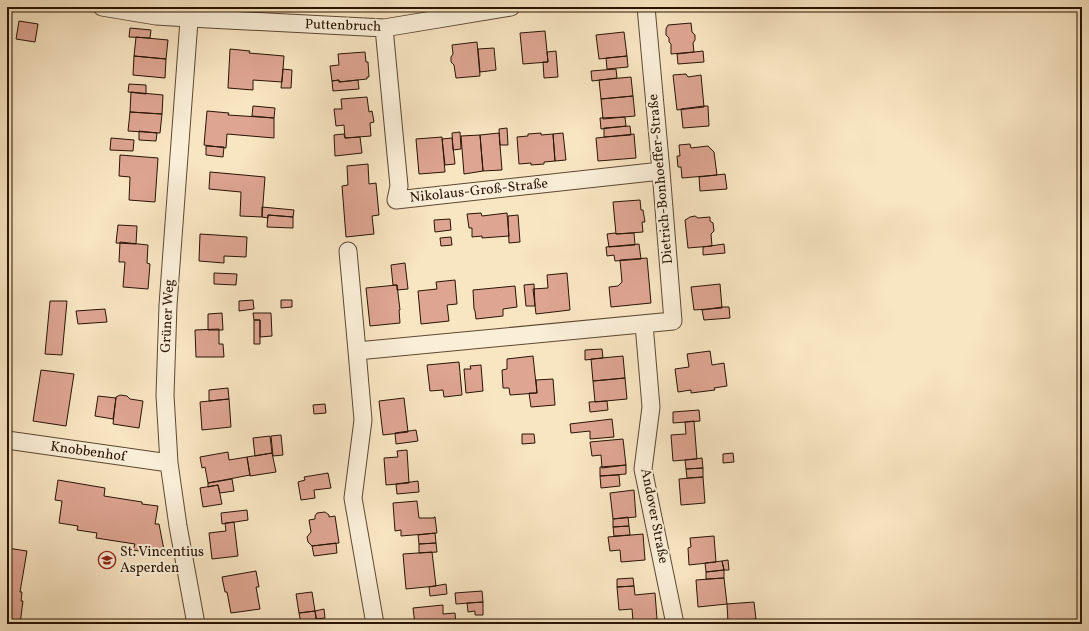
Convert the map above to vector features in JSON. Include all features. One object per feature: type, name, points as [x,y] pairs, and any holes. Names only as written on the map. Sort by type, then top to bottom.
[{"type":"street","name":"Puttenbruch","points":[[102,7],[156,16],[189,13],[384,28],[511,7]]},
{"type":"street","name":"Dietrich-Bonhoeffer-Straße","points":[[357,351],[673,321],[662,171],[646,7]]},
{"type":"street","name":"Grüner Weg","points":[[189,13],[168,305],[165,394],[169,463],[178,526],[196,624]]},
{"type":"street","name":"Nikolaus-Groß-Straße","points":[[384,28],[399,186],[396,200],[662,171]]},
{"type":"street","points":[[348,251],[363,420],[353,498],[375,624]]},
{"type":"street","name":"Andover Straße","points":[[644,324],[651,406],[643,469],[675,624]]},
{"type":"street","name":"Knobbenhof","points":[[7,440],[169,463]]},
{"type":"building","points":[[19,21],[38,24],[35,42],[16,39]]},
{"type":"building","points":[[691,23],[692,32],[695,35],[695,40],[693,43],[694,52],[671,54],[671,44],[666,35],[668,25]]},
{"type":"building","points":[[130,28],[151,30],[150,38],[129,37]]},
{"type":"building","points":[[545,31],[548,62],[523,64],[520,33]]},
{"type":"building","points":[[7,32],[10,32],[7,50]]},
{"type":"building","points":[[624,32],[627,56],[599,59],[596,35]]},
{"type":"building","points":[[136,37],[168,40],[166,59],[134,56]]},
{"type":"building","points":[[477,42],[480,76],[456,78],[454,65],[451,62],[451,57],[453,54],[452,45]]},
{"type":"building","points":[[494,48],[496,70],[480,72],[478,49]]},
{"type":"building","points":[[230,49],[250,51],[249,53],[284,56],[282,82],[253,80],[253,90],[228,88]]},
{"type":"building","points":[[556,51],[558,77],[544,78],[543,62],[548,62],[547,52]]},
{"type":"building","points":[[703,51],[704,62],[678,64],[677,54]]},
{"type":"building","points":[[365,52],[366,62],[368,62],[369,77],[367,77],[367,79],[339,82],[339,80],[332,81],[330,66],[339,65],[338,54]]},
{"type":"building","points":[[134,56],[166,59],[165,78],[133,75]]},
{"type":"building","points":[[627,56],[628,67],[607,69],[606,58]]},
{"type":"building","points":[[283,69],[292,70],[291,88],[281,88]]},
{"type":"building","points":[[616,69],[617,78],[592,81],[591,71]]},
{"type":"building","points":[[686,74],[688,77],[701,75],[704,107],[677,110],[673,75]]},
{"type":"building","points":[[631,77],[633,96],[601,99],[599,80]]},
{"type":"building","points":[[339,80],[339,82],[358,80],[359,89],[333,91],[332,81]]},
{"type":"building","points":[[129,84],[146,85],[146,94],[128,92]]},
{"type":"building","points":[[131,92],[163,95],[162,114],[130,112]]},
{"type":"building","points":[[633,96],[635,116],[603,119],[601,99]]},
{"type":"building","points":[[367,97],[369,112],[372,111],[374,122],[370,123],[371,136],[345,138],[344,125],[336,126],[334,109],[342,109],[341,99]]},
{"type":"building","points":[[253,106],[275,108],[274,118],[252,116]]},
{"type":"building","points":[[708,106],[709,126],[683,128],[681,109]]},
{"type":"building","points":[[207,111],[229,113],[228,115],[274,118],[274,138],[227,134],[226,148],[204,145]]},
{"type":"building","points":[[130,112],[162,114],[160,133],[128,131]]},
{"type":"building","points":[[625,117],[626,126],[601,129],[600,118]]},
{"type":"building","points":[[630,126],[631,135],[604,137],[604,128]]},
{"type":"building","points":[[507,128],[508,145],[500,145],[499,129]]},
{"type":"building","points":[[139,131],[157,133],[156,141],[139,140]]},
{"type":"building","points":[[460,132],[461,149],[453,150],[452,133]]},
{"type":"building","points":[[499,133],[502,170],[483,171],[480,135]]},
{"type":"building","points":[[541,133],[541,135],[553,134],[555,161],[544,162],[544,164],[519,164],[517,137]]},
{"type":"building","points":[[563,133],[566,160],[555,161],[553,134]]},
{"type":"building","points":[[344,134],[345,138],[360,137],[362,153],[335,156],[334,135]]},
{"type":"building","points":[[634,134],[636,158],[598,161],[596,138]]},
{"type":"building","points":[[480,135],[483,171],[464,174],[461,136]]},
{"type":"building","points":[[442,137],[445,172],[419,174],[416,139]]},
{"type":"building","points":[[111,138],[134,140],[133,151],[110,150]]},
{"type":"building","points":[[452,138],[455,164],[445,165],[442,139]]},
{"type":"building","points":[[690,144],[691,148],[708,146],[714,152],[717,175],[682,178],[681,167],[678,167],[677,156],[680,156],[679,145]]},
{"type":"building","points":[[206,146],[224,147],[223,157],[206,155]]},
{"type":"building","points":[[120,155],[158,158],[155,202],[129,200],[130,177],[119,176]]},
{"type":"building","points":[[368,164],[369,184],[376,183],[379,215],[372,216],[374,234],[346,237],[342,186],[348,185],[347,166]]},
{"type":"building","points":[[210,172],[265,177],[262,217],[240,216],[241,192],[209,189]]},
{"type":"building","points":[[725,174],[727,189],[700,191],[699,177]]},
{"type":"building","points":[[640,200],[641,210],[643,210],[645,222],[642,222],[643,232],[616,234],[613,202]]},
{"type":"building","points":[[262,207],[294,210],[293,217],[268,215],[268,218],[262,217]]},
{"type":"building","points":[[481,213],[482,216],[507,213],[509,236],[482,238],[482,236],[472,237],[472,228],[469,228],[467,214]]},
{"type":"building","points":[[268,215],[293,217],[293,228],[267,227]]},
{"type":"building","points":[[518,215],[520,242],[509,243],[508,216]]},
{"type":"building","points":[[695,216],[698,218],[710,217],[710,221],[713,223],[714,231],[711,234],[712,246],[688,248],[685,220]]},
{"type":"building","points":[[450,219],[451,230],[435,232],[434,220]]},
{"type":"building","points":[[118,225],[137,226],[136,244],[116,243]]},
{"type":"building","points":[[634,233],[635,245],[609,247],[607,234]]},
{"type":"building","points":[[200,234],[247,237],[246,257],[224,256],[224,263],[199,261]]},
{"type":"building","points":[[451,237],[452,245],[441,246],[440,238]]},
{"type":"building","points":[[120,242],[148,245],[147,263],[150,264],[148,289],[123,287],[125,262],[119,262]]},
{"type":"building","points":[[639,244],[641,259],[615,261],[614,255],[607,256],[606,247]]},
{"type":"building","points":[[724,244],[725,253],[703,255],[703,247]]},
{"type":"building","points":[[647,258],[651,303],[611,307],[609,287],[618,286],[622,282],[620,260]]},
{"type":"building","points":[[405,263],[408,289],[397,290],[397,285],[393,285],[391,265]]},
{"type":"building","points":[[214,273],[237,274],[236,285],[214,284]]},
{"type":"building","points":[[567,273],[570,310],[536,314],[533,289],[548,288],[547,275]]},
{"type":"building","points":[[455,280],[457,304],[447,305],[449,321],[421,324],[418,291],[437,289],[436,282]]},
{"type":"building","points":[[534,284],[535,306],[526,306],[524,285]]},
{"type":"building","points":[[720,284],[722,308],[694,310],[691,287]]},
{"type":"building","points":[[397,285],[400,323],[370,326],[366,288]]},
{"type":"building","points":[[515,286],[517,307],[503,309],[503,316],[476,319],[473,290]]},
{"type":"building","points":[[253,300],[254,309],[239,311],[239,301]]},
{"type":"building","points":[[281,300],[292,300],[292,307],[281,308]]},
{"type":"building","points":[[50,301],[67,301],[62,355],[45,354]]},
{"type":"building","points":[[729,307],[730,318],[704,320],[702,310]]},
{"type":"building","points":[[105,309],[107,322],[78,324],[76,311]]},
{"type":"building","points":[[222,313],[223,330],[208,330],[208,314]]},
{"type":"building","points":[[253,313],[271,313],[272,336],[260,337],[260,320],[254,320]]},
{"type":"building","points":[[254,320],[260,320],[260,344],[254,344]]},
{"type":"building","points":[[219,329],[219,344],[223,344],[224,357],[196,357],[195,330]]},
{"type":"building","points":[[602,349],[603,358],[585,360],[585,350]]},
{"type":"building","points":[[710,351],[712,365],[724,363],[727,386],[714,388],[715,390],[691,393],[691,390],[678,392],[675,369],[689,367],[687,354]]},
{"type":"building","points":[[533,356],[537,393],[510,395],[509,388],[503,388],[502,370],[507,369],[507,359]]},
{"type":"building","points":[[623,356],[625,378],[593,381],[591,359]]},
{"type":"building","points":[[459,362],[462,395],[444,397],[443,390],[430,391],[427,365]]},
{"type":"building","points":[[481,365],[483,391],[466,393],[464,369],[471,369],[470,366]]},
{"type":"building","points":[[41,370],[74,374],[66,426],[33,421]]},
{"type":"building","points":[[625,378],[627,399],[595,402],[593,381]]},
{"type":"building","points":[[553,379],[555,405],[531,407],[529,393],[537,393],[536,380]]},
{"type":"building","points":[[228,388],[229,399],[209,401],[209,390]]},
{"type":"building","points":[[120,395],[127,396],[130,399],[143,401],[139,428],[113,424],[116,397]]},
{"type":"building","points":[[98,396],[116,398],[113,419],[95,416]]},
{"type":"building","points":[[404,398],[408,432],[383,435],[379,401]]},
{"type":"building","points":[[229,399],[231,427],[202,430],[200,402]]},
{"type":"building","points":[[607,401],[608,410],[590,412],[589,402]]},
{"type":"building","points":[[325,404],[326,413],[314,414],[313,405]]},
{"type":"building","points":[[699,410],[700,421],[673,423],[673,412]]},
{"type":"building","points":[[612,419],[614,437],[590,439],[590,431],[571,433],[570,424]]},
{"type":"building","points":[[694,421],[697,459],[673,461],[671,435],[686,434],[685,422]]},
{"type":"building","points":[[416,430],[418,441],[396,444],[395,433]]},
{"type":"building","points":[[522,434],[534,434],[535,443],[522,444]]},
{"type":"building","points":[[281,435],[283,455],[273,456],[271,436]]},
{"type":"building","points":[[270,436],[272,453],[255,456],[253,438]]},
{"type":"building","points":[[623,439],[626,465],[602,468],[601,455],[592,456],[590,442]]},
{"type":"building","points":[[407,450],[409,483],[386,485],[384,458],[398,457],[397,451]]},
{"type":"building","points":[[228,452],[229,460],[247,457],[250,475],[208,483],[205,467],[202,468],[200,457]]},
{"type":"building","points":[[272,453],[276,472],[250,476],[247,457]]},
{"type":"building","points":[[733,453],[734,462],[723,463],[723,454]]},
{"type":"building","points":[[702,458],[703,468],[686,469],[685,460]]},
{"type":"building","points":[[626,465],[626,474],[600,476],[600,467]]},
{"type":"building","points":[[703,468],[703,477],[687,478],[686,469]]},
{"type":"building","points":[[7,472],[10,472],[7,489]]},
{"type":"building","points":[[328,473],[331,488],[314,490],[315,498],[301,500],[298,482],[305,480],[304,477]]},
{"type":"building","points":[[619,475],[620,486],[601,488],[600,476]]},
{"type":"building","points":[[703,477],[705,503],[681,505],[679,479]]},
{"type":"building","points":[[232,479],[234,491],[220,493],[218,485],[208,487],[208,483]]},
{"type":"building","points":[[58,480],[105,488],[104,496],[158,506],[155,524],[159,524],[165,555],[133,550],[135,544],[96,538],[97,533],[77,530],[78,526],[59,523],[62,501],[55,500]]},
{"type":"building","points":[[418,481],[419,492],[397,494],[396,484]]},
{"type":"building","points":[[218,485],[222,504],[203,507],[200,488]]},
{"type":"building","points":[[634,490],[636,517],[613,519],[610,493]]},
{"type":"building","points":[[417,501],[419,518],[435,517],[437,533],[401,536],[401,530],[395,531],[393,503]]},
{"type":"building","points":[[247,510],[248,520],[222,524],[221,513]]},
{"type":"building","points":[[325,512],[329,515],[329,517],[335,516],[339,543],[312,546],[308,542],[307,537],[311,532],[309,520],[315,519],[317,513]]},
{"type":"building","points":[[628,517],[629,526],[613,527],[613,519]]},
{"type":"building","points":[[234,522],[238,556],[212,559],[209,533],[226,531],[225,523]]},
{"type":"building","points":[[629,526],[630,535],[614,536],[613,527]]},
{"type":"building","points":[[435,533],[436,543],[419,544],[418,535]]},
{"type":"building","points":[[643,534],[645,560],[621,562],[620,550],[610,551],[608,537]]},
{"type":"building","points":[[714,536],[716,562],[689,565],[688,548],[691,547],[690,538]]},
{"type":"building","points":[[336,543],[337,553],[314,556],[312,546]]},
{"type":"building","points":[[436,543],[437,552],[419,553],[419,544]]},
{"type":"building","points":[[7,548],[27,551],[20,592],[22,592],[21,601],[23,601],[20,624],[7,624]]},
{"type":"building","points":[[432,552],[436,586],[406,589],[403,554]]},
{"type":"building","points":[[728,560],[729,570],[724,570],[722,561]]},
{"type":"building","points":[[722,561],[724,570],[706,572],[705,563]]},
{"type":"building","points":[[724,570],[724,578],[706,579],[706,572]]},
{"type":"building","points":[[256,571],[259,587],[256,587],[260,609],[231,613],[227,592],[225,592],[222,577]]},
{"type":"building","points":[[633,578],[634,586],[617,587],[617,579]]},
{"type":"building","points":[[724,578],[727,604],[698,607],[696,580]]},
{"type":"building","points":[[446,584],[447,594],[430,596],[429,587]]},
{"type":"building","points":[[634,586],[635,595],[655,593],[657,619],[633,621],[632,609],[619,610],[617,587]]},
{"type":"building","points":[[482,591],[483,602],[456,604],[455,593]]},
{"type":"building","points":[[312,592],[315,611],[299,613],[296,594]]},
{"type":"building","points":[[483,602],[483,615],[475,615],[475,611],[468,612],[467,603]]},
{"type":"building","points":[[754,602],[756,619],[728,622],[727,604]]},
{"type":"building","points":[[443,605],[443,614],[455,613],[456,624],[415,624],[413,608]]},
{"type":"building","points":[[324,609],[325,618],[316,619],[315,611]]},
{"type":"building","points":[[315,611],[317,621],[301,623],[299,613]]},
{"type":"building","points":[[649,620],[649,624],[631,624],[631,621]]},
{"type":"place","name":"St. Vincentius Asperden","points":[[107,560]]}]
